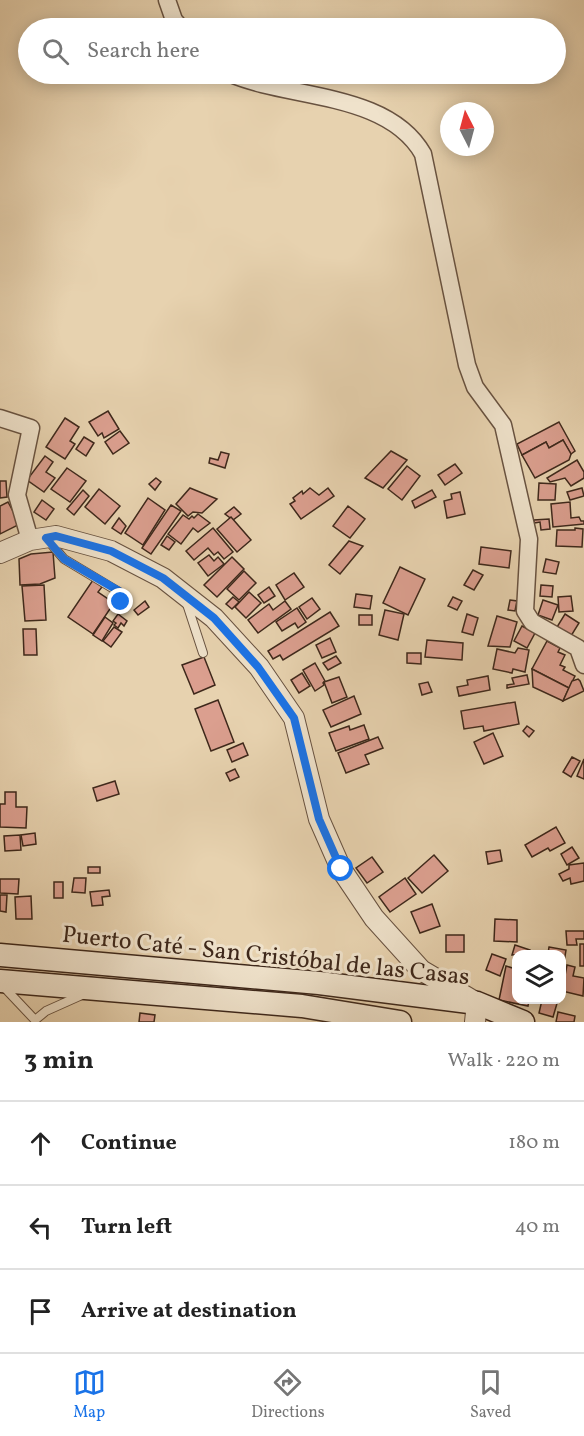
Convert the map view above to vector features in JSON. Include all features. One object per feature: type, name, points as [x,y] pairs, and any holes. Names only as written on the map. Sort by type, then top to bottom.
[{"type":"main road","name":"Puerto Caté - San Cristóbal de las Casas","points":[[0,955],[319,983],[523,1022]]},
{"type":"main road","name":"Puerto Caté - San Cristóbal de las Casas","points":[[0,981],[400,1022]]},
{"type":"street","points":[[167,0],[173,18]]},
{"type":"street","points":[[262,84],[354,104],[388,120],[416,142],[423,154],[467,365],[475,387],[503,425],[530,539],[525,611],[532,622],[578,648],[584,665]]},
{"type":"street","points":[[0,418],[31,428],[17,495],[38,539]]},
{"type":"street","points":[[0,553],[38,539],[56,536],[111,551],[163,578],[214,618],[258,667],[294,718],[319,819],[341,869],[374,918],[422,970],[476,1012]]},
{"type":"lane","points":[[38,539],[64,559],[119,591],[121,602],[116,608]]},
{"type":"lane","points":[[184,594],[203,652]]},
{"type":"lane","points":[[0,981],[35,1020],[46,1011],[94,989]]},
{"type":"building","points":[[108,411],[119,429],[104,438],[102,433],[98,436],[89,422]]},
{"type":"building","points":[[65,418],[79,427],[70,441],[75,444],[65,459],[46,447]]},
{"type":"building","points":[[559,422],[575,451],[571,454],[563,440],[549,448],[546,442],[522,455],[517,444]]},
{"type":"building","points":[[120,431],[129,443],[113,454],[105,442]]},
{"type":"building","points":[[84,437],[94,443],[86,456],[76,449]]},
{"type":"building","points":[[563,440],[571,454],[569,460],[535,478],[522,455],[546,442],[549,448]]},
{"type":"building","points":[[391,451],[407,460],[383,488],[365,478]]},
{"type":"building","points":[[221,452],[229,454],[225,468],[209,463],[210,458],[218,460]]},
{"type":"building","points":[[45,456],[53,462],[46,472],[55,478],[44,492],[27,480]]},
{"type":"building","points":[[577,460],[584,472],[584,478],[571,486],[565,478],[550,482],[547,478]]},
{"type":"building","points":[[455,464],[462,473],[445,485],[438,475]]},
{"type":"building","points":[[407,466],[420,476],[402,500],[388,489]]},
{"type":"building","points":[[67,468],[86,481],[70,502],[51,489]]},
{"type":"building","points":[[156,478],[161,482],[155,490],[149,484]]},
{"type":"building","points":[[0,481],[6,481],[7,497],[0,498]]},
{"type":"building","points":[[539,483],[556,484],[555,500],[538,500]]},
{"type":"building","points":[[190,488],[217,499],[202,513],[193,512],[188,516],[176,504]]},
{"type":"building","points":[[310,488],[319,495],[328,488],[334,496],[301,519],[290,504],[295,501],[293,498]]},
{"type":"building","points":[[582,488],[584,496],[570,500],[567,492]]},
{"type":"building","points":[[99,489],[120,506],[105,524],[85,507]]},
{"type":"building","points":[[83,490],[89,496],[74,515],[67,509]]},
{"type":"building","points":[[432,490],[436,497],[415,508],[412,501]]},
{"type":"building","points":[[460,492],[465,514],[447,518],[444,501],[452,499],[451,494]]},
{"type":"building","points":[[148,498],[165,510],[143,545],[125,533]]},
{"type":"building","points":[[42,500],[54,509],[46,520],[34,512]]},
{"type":"building","points":[[8,502],[20,524],[0,534],[0,506]]},
{"type":"building","points":[[570,502],[571,518],[579,517],[584,524],[553,527],[551,504]]},
{"type":"building","points":[[171,505],[181,511],[151,554],[142,548]]},
{"type":"building","points":[[348,506],[365,519],[350,538],[333,526]]},
{"type":"building","points":[[234,507],[241,514],[233,520],[225,514]]},
{"type":"building","points":[[198,514],[210,523],[198,532],[193,528],[181,544],[168,534],[183,515],[189,519]]},
{"type":"building","points":[[231,517],[251,540],[237,552],[217,529]]},
{"type":"building","points":[[119,518],[126,526],[121,534],[112,528]]},
{"type":"building","points":[[549,519],[550,529],[541,530],[540,522],[534,523],[534,520]]},
{"type":"building","points":[[213,528],[233,552],[224,559],[218,552],[214,555],[208,548],[194,560],[186,551]]},
{"type":"building","points":[[575,528],[583,529],[582,547],[556,546],[557,530],[575,530]]},
{"type":"building","points":[[167,536],[175,542],[169,550],[161,545]]},
{"type":"building","points":[[349,541],[363,546],[340,574],[329,565]]},
{"type":"building","points":[[481,547],[511,551],[509,568],[479,564]]},
{"type":"building","points":[[53,552],[55,578],[40,584],[20,585],[19,559],[31,554]]},
{"type":"building","points":[[209,555],[214,561],[218,557],[224,564],[208,576],[198,563]]},
{"type":"building","points":[[232,557],[244,569],[217,597],[204,585]]},
{"type":"building","points":[[546,559],[559,562],[556,574],[543,572]]},
{"type":"building","points":[[400,567],[425,579],[408,615],[383,603]]},
{"type":"building","points":[[473,570],[483,575],[474,590],[464,585]]},
{"type":"building","points":[[244,571],[256,583],[239,600],[227,589]]},
{"type":"building","points":[[294,573],[304,587],[285,600],[276,585]]},
{"type":"building","points":[[93,580],[102,587],[98,592],[114,603],[93,634],[68,617]]},
{"type":"building","points":[[44,585],[46,620],[25,621],[22,586]]},
{"type":"building","points":[[541,585],[553,586],[552,597],[540,596]]},
{"type":"building","points":[[269,587],[275,596],[264,603],[258,595]]},
{"type":"building","points":[[249,592],[261,603],[246,618],[235,607]]},
{"type":"building","points":[[356,594],[372,596],[370,609],[354,607]]},
{"type":"building","points":[[571,596],[573,611],[559,612],[558,597]]},
{"type":"building","points":[[233,597],[239,602],[232,609],[226,604]]},
{"type":"building","points":[[453,597],[462,601],[457,610],[448,606]]},
{"type":"building","points":[[312,598],[320,609],[307,619],[299,607]]},
{"type":"building","points":[[510,600],[517,601],[515,611],[508,610]]},
{"type":"building","points":[[543,600],[558,605],[552,620],[538,615]]},
{"type":"building","points":[[145,601],[149,607],[138,615],[134,610]]},
{"type":"building","points":[[285,601],[291,609],[258,633],[248,620],[269,604],[273,610]]},
{"type":"building","points":[[297,608],[306,622],[298,628],[295,623],[282,631],[276,622]]},
{"type":"building","points":[[385,610],[404,614],[398,640],[379,635]]},
{"type":"building","points":[[330,612],[339,626],[283,660],[280,655],[273,659],[268,651]]},
{"type":"building","points":[[118,614],[127,621],[124,626],[121,623],[118,628],[113,621]]},
{"type":"building","points":[[467,614],[478,618],[473,635],[462,632]]},
{"type":"building","points":[[565,614],[579,623],[571,636],[557,627]]},
{"type":"building","points":[[359,615],[372,615],[372,625],[359,625]]},
{"type":"building","points":[[497,616],[517,622],[510,647],[488,646]]},
{"type":"building","points":[[105,617],[113,623],[102,641],[93,635]]},
{"type":"building","points":[[522,626],[535,633],[527,648],[514,641]]},
{"type":"building","points":[[114,627],[122,632],[111,647],[103,641]]},
{"type":"building","points":[[23,629],[36,629],[37,655],[24,655]]},
{"type":"building","points":[[330,638],[336,652],[322,658],[316,645]]},
{"type":"building","points":[[427,640],[463,643],[462,660],[425,657]]},
{"type":"building","points":[[547,641],[560,648],[558,652],[565,655],[560,665],[565,667],[563,670],[575,676],[569,688],[532,669]]},
{"type":"building","points":[[518,648],[529,650],[525,672],[513,669],[512,673],[493,669],[497,649],[515,653]]},
{"type":"building","points":[[407,653],[421,653],[421,664],[407,663]]},
{"type":"building","points":[[336,656],[341,663],[328,670],[323,663]]},
{"type":"building","points":[[204,657],[215,685],[194,694],[182,665]]},
{"type":"building","points":[[315,663],[325,681],[324,685],[315,691],[303,670]]},
{"type":"building","points":[[532,669],[569,688],[563,701],[533,687]]},
{"type":"building","points":[[302,673],[310,686],[299,693],[291,680]]},
{"type":"building","points":[[527,675],[529,684],[507,688],[507,685],[514,684],[512,678]]},
{"type":"building","points":[[488,676],[490,690],[459,696],[457,687],[468,685],[467,680]]},
{"type":"building","points":[[339,677],[347,697],[332,703],[324,682]]},
{"type":"building","points":[[578,679],[584,691],[563,701],[572,681]]},
{"type":"building","points":[[428,682],[432,692],[422,695],[419,684]]},
{"type":"building","points":[[354,696],[361,714],[331,727],[323,710]]},
{"type":"building","points":[[218,700],[234,742],[211,751],[195,709]]},
{"type":"building","points":[[515,702],[519,724],[484,731],[483,726],[464,729],[461,711]]},
{"type":"building","points":[[364,725],[369,739],[336,751],[329,733],[349,726],[350,730]]},
{"type":"building","points":[[527,726],[534,731],[529,737],[523,731]]},
{"type":"building","points":[[493,733],[503,756],[484,764],[474,742]]},
{"type":"building","points":[[378,737],[383,748],[365,755],[369,764],[346,773],[338,753]]},
{"type":"building","points":[[243,743],[248,755],[232,762],[227,750]]},
{"type":"building","points":[[572,757],[580,761],[571,777],[563,772]]},
{"type":"building","points":[[584,759],[584,779],[577,776]]},
{"type":"building","points":[[235,769],[239,777],[230,781],[226,773]]},
{"type":"building","points":[[115,781],[119,794],[97,801],[93,788]]},
{"type":"building","points":[[5,792],[16,792],[16,807],[27,807],[26,828],[0,827],[0,804],[5,804]]},
{"type":"building","points":[[556,827],[565,843],[550,851],[548,848],[532,857],[525,845]]},
{"type":"building","points":[[35,833],[36,844],[23,846],[21,835]]},
{"type":"building","points":[[20,835],[21,850],[5,851],[4,836]]},
{"type":"building","points":[[572,847],[579,858],[567,865],[561,854]]},
{"type":"building","points":[[500,850],[502,861],[488,864],[486,852]]},
{"type":"building","points":[[434,855],[448,871],[422,893],[408,878]]},
{"type":"building","points":[[372,857],[383,872],[367,883],[356,868]]},
{"type":"building","points":[[584,863],[584,881],[571,884],[570,878],[563,881],[559,874],[569,869],[569,865]]},
{"type":"building","points":[[88,867],[100,867],[100,873],[88,873]]},
{"type":"building","points":[[74,878],[86,878],[85,893],[72,892]]},
{"type":"building","points":[[405,878],[416,894],[390,912],[379,897]]},
{"type":"building","points":[[0,879],[19,879],[18,894],[0,893]]},
{"type":"building","points":[[54,882],[63,882],[63,898],[54,898]]},
{"type":"building","points":[[109,890],[110,896],[102,897],[103,905],[92,906],[90,892]]},
{"type":"building","points":[[0,895],[7,895],[6,912],[0,911]]},
{"type":"building","points":[[31,896],[32,919],[16,919],[15,897]]},
{"type":"building","points":[[432,904],[440,926],[420,933],[411,912]]},
{"type":"building","points":[[495,919],[517,920],[517,942],[494,941]]},
{"type":"building","points":[[566,931],[584,931],[584,939],[576,939],[577,945],[567,945]]},
{"type":"building","points":[[446,935],[464,935],[464,952],[446,952]]},
{"type":"building","points":[[580,944],[584,944],[584,966],[580,966]]},
{"type":"building","points":[[515,945],[530,950],[514,950]]},
{"type":"building","points":[[549,947],[566,950],[549,950]]},
{"type":"building","points":[[492,954],[506,959],[500,976],[486,970]]},
{"type":"building","points":[[567,965],[575,967],[573,976],[584,978],[583,996],[566,992]]},
{"type":"building","points":[[506,966],[512,968],[512,1003],[499,1000]]},
{"type":"building","points":[[541,1004],[557,1004],[553,1017],[539,1013]]},
{"type":"building","points":[[558,1012],[575,1016],[574,1022],[556,1022]]},
{"type":"building","points":[[140,1013],[155,1015],[154,1022],[139,1022]]},
{"type":"route","points":[[121,602],[119,591],[64,559],[46,538],[56,536],[111,551],[163,578],[214,618],[258,667],[294,718],[319,819],[341,869]]}]
